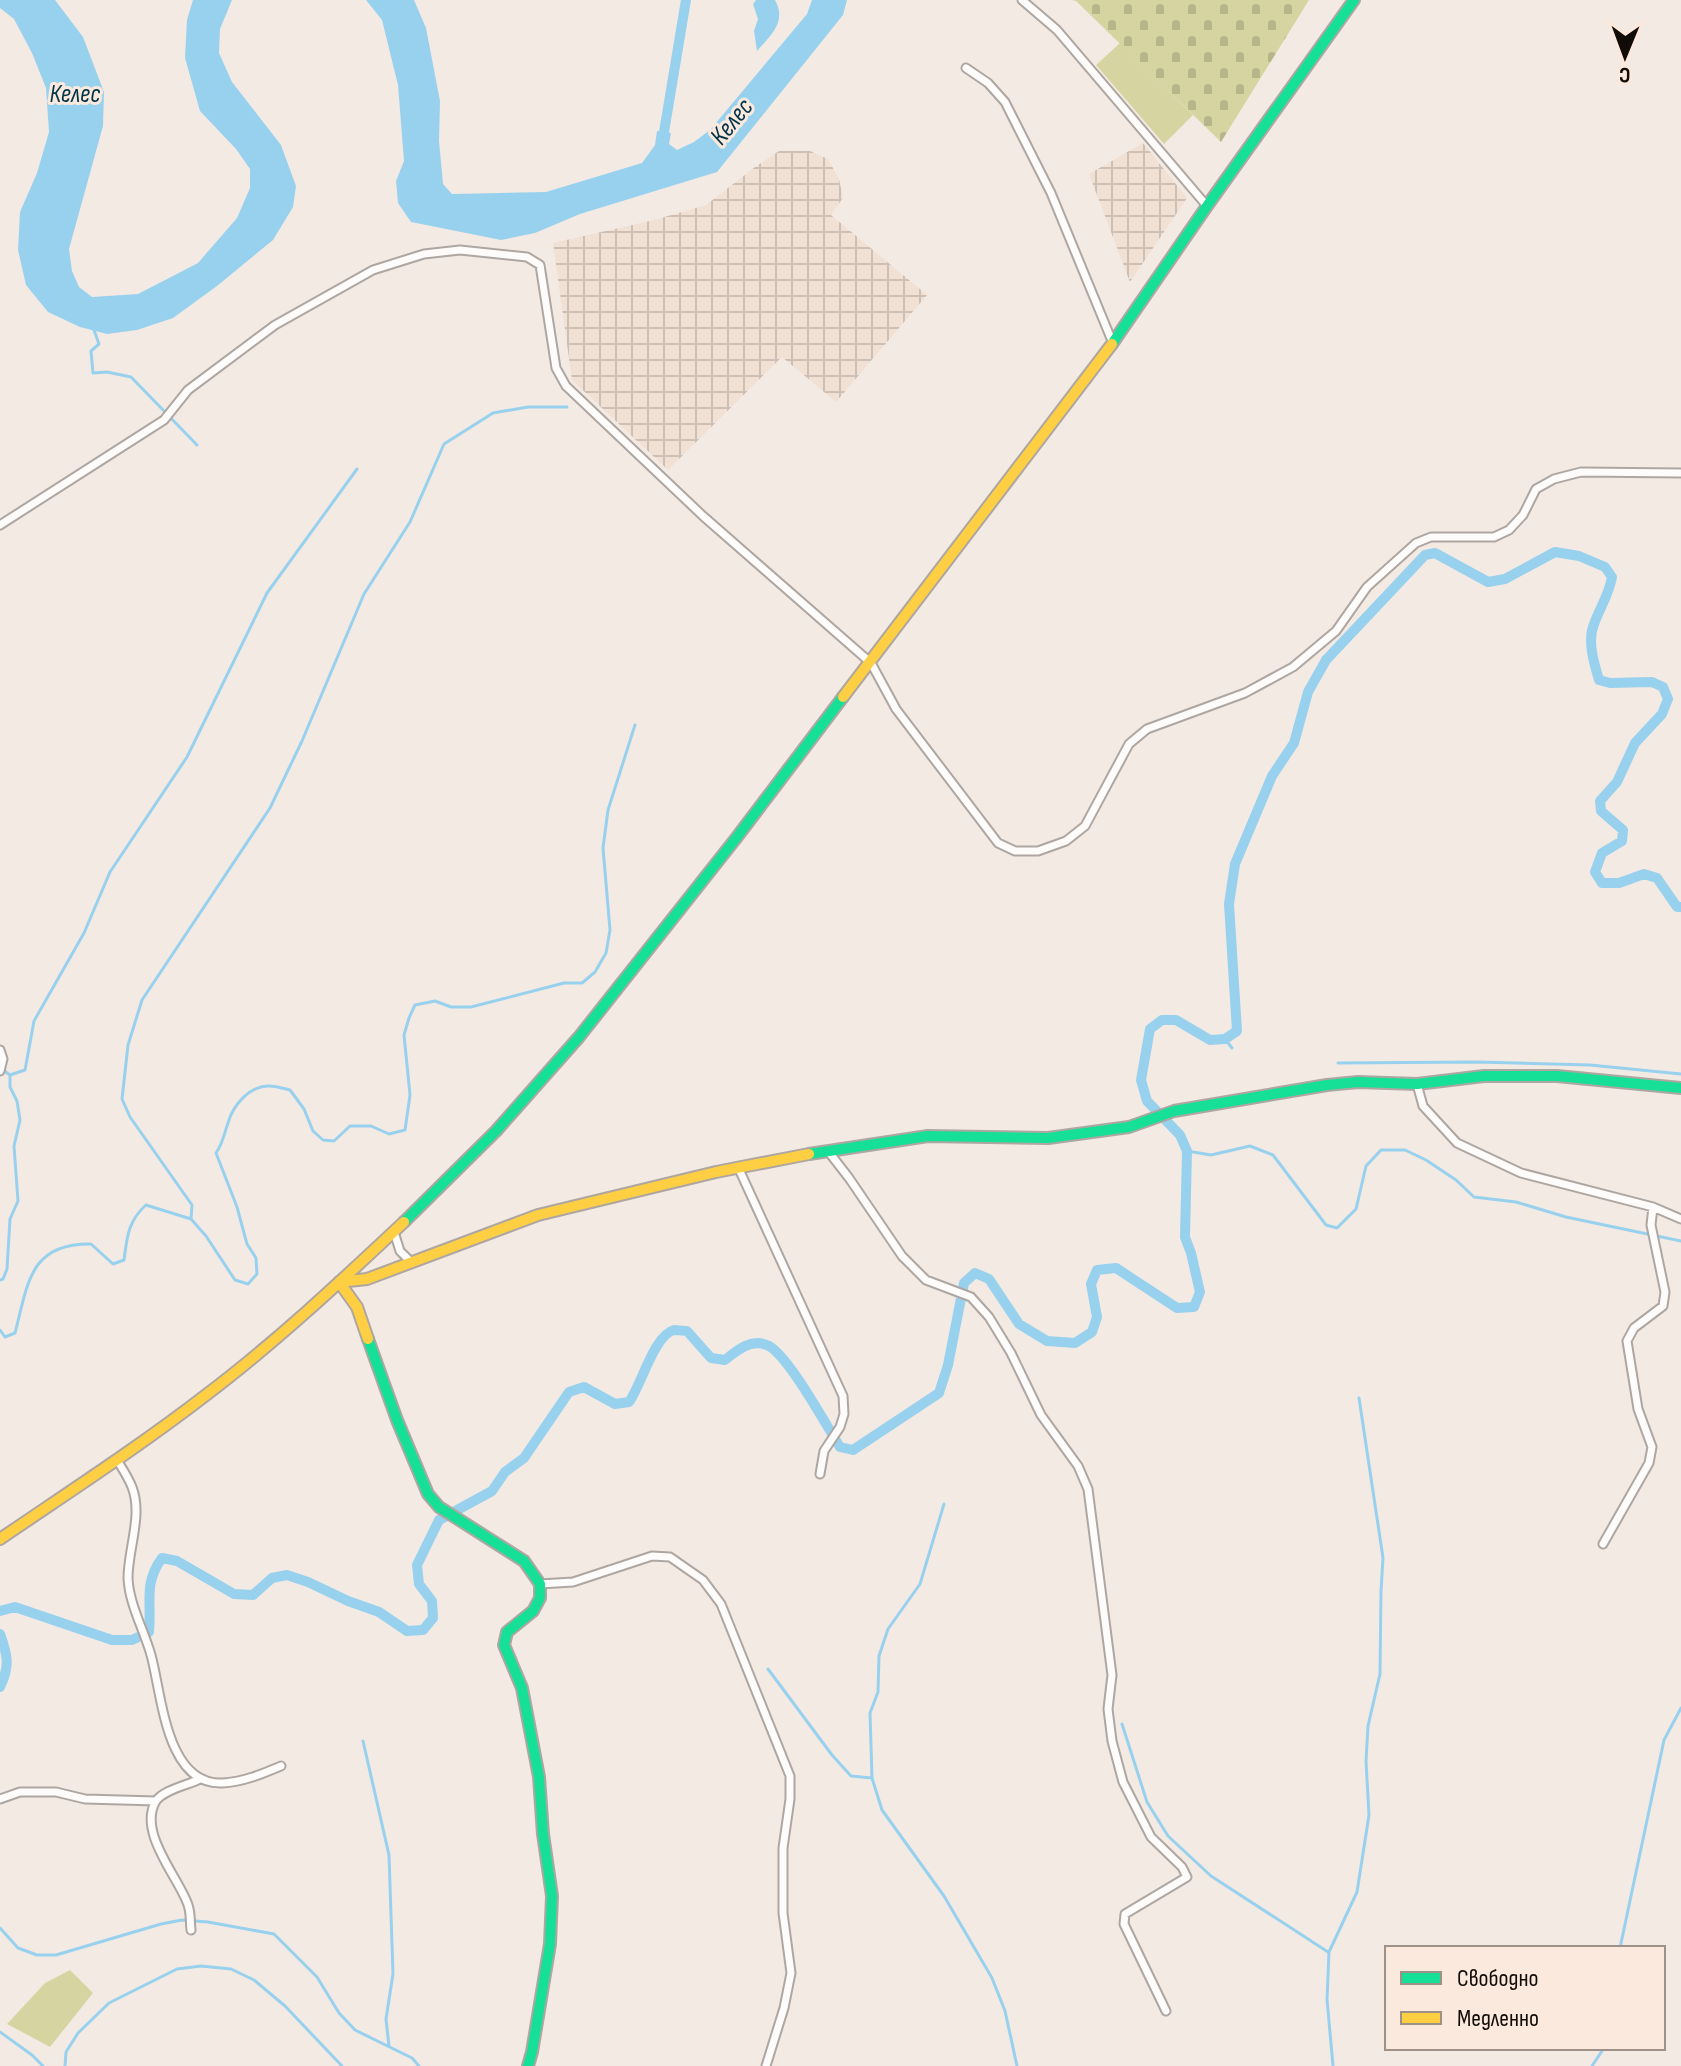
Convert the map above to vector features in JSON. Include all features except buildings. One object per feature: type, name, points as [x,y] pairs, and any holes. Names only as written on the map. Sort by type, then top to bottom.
[{"type":"main road","points":[[0,1539],[209,1393],[339,1282],[496,1131],[579,1037],[871,663],[1113,343],[1354,0]]},
{"type":"main road","points":[[339,1282],[367,1279],[538,1215],[738,1167],[928,1136],[1048,1138],[1129,1127],[1174,1111],[1358,1082],[1417,1084],[1484,1076],[1557,1076],[1681,1088]]},
{"type":"main road","points":[[339,1282],[357,1307],[397,1420],[428,1494],[439,1507],[524,1561],[540,1584],[540,1598],[533,1611],[507,1632],[504,1645],[522,1688],[539,1777],[552,1896],[550,1944],[528,2066]]},
{"type":"street","points":[[1022,0],[1057,30],[1207,206]]},
{"type":"street","points":[[966,68],[988,83],[1005,102],[1051,193],[1113,343]]},
{"type":"street","points":[[0,525],[164,420],[188,390],[275,325],[373,270],[424,254],[460,250],[527,257],[540,265],[556,368],[566,386],[703,516],[871,663],[896,709],[998,843],[1015,851],[1038,851],[1066,841],[1085,826],[1129,744],[1147,729],[1245,693],[1293,667],[1336,631],[1367,587],[1416,543],[1431,537],[1494,537],[1509,530],[1523,515],[1536,489],[1554,479],[1581,472],[1681,473]]},
{"type":"street","points":[[0,1050],[3,1059],[0,1071]]},
{"type":"street","points":[[1417,1084],[1423,1106],[1457,1143],[1521,1173],[1653,1207],[1681,1219]]},
{"type":"street","points":[[828,1151],[902,1256],[926,1280],[971,1297],[989,1317],[1011,1353],[1041,1415],[1078,1466],[1088,1489],[1112,1675],[1108,1709],[1112,1741],[1123,1782],[1151,1837],[1182,1867],[1187,1877],[1125,1914],[1124,1924],[1166,2011]]},
{"type":"street","points":[[738,1167],[843,1396],[844,1414],[840,1427],[824,1451],[820,1474]]},
{"type":"street","points":[[1603,1544],[1649,1463],[1652,1447],[1638,1409],[1627,1341],[1634,1328],[1663,1306],[1665,1292],[1651,1225],[1653,1207]]},
{"type":"street","points":[[394,1232],[400,1251],[412,1263]]},
{"type":"street","points":[[117,1460],[132,1488],[136,1506],[128,1580],[170,1738],[181,1763],[200,1779],[219,1783],[244,1781],[281,1766]]},
{"type":"street","points":[[540,1584],[573,1582],[652,1556],[670,1557],[703,1580],[721,1604],[790,1776],[783,1848],[783,1913],[791,1973],[766,2066]]},
{"type":"street","points":[[191,1930],[188,1906],[156,1844],[152,1817],[156,1801],[167,1792],[200,1779]]},
{"type":"street","points":[[0,1799],[20,1792],[56,1792],[85,1799],[156,1801]]},
{"type":"shaded area","points":[[1143,143],[1187,198],[1130,282],[1089,174]]},
{"type":"shaded area","points":[[779,151],[810,151],[828,159],[839,179],[843,198],[831,215],[927,295],[836,402],[782,357],[668,470],[572,380],[553,243],[706,205]]},
{"type":"green space","points":[[1072,0],[1309,0],[1221,142]]},
{"type":"green space","points":[[1120,43],[1193,115],[1164,144],[1096,65]]},
{"type":"green space","points":[[70,1970],[93,1993],[50,2047],[7,2024],[45,1983]]},
{"type":"water","name":"Келес","points":[[0,0],[55,0],[83,37],[104,92],[103,126],[69,249],[72,271],[79,287],[92,297],[138,294],[198,263],[237,218],[250,188],[250,169],[236,149],[200,111],[185,58],[187,20],[193,0],[232,0],[220,29],[219,53],[232,82],[281,145],[296,186],[293,207],[273,240],[173,318],[137,330],[107,334],[80,327],[48,312],[26,285],[18,250],[20,212],[37,173],[49,132],[46,88],[32,53],[14,19],[0,8]]},
{"type":"water","name":"Келес","points":[[366,0],[414,0],[426,28],[440,101],[439,141],[443,184],[452,194],[546,192],[642,163],[655,145],[657,131],[671,133],[669,144],[677,150],[694,142],[710,130],[807,14],[812,0],[847,0],[843,15],[717,172],[580,214],[535,233],[501,240],[411,222],[398,203],[396,181],[404,161],[398,85],[382,20]]},
{"type":"water","points":[[756,0],[775,0],[779,15],[776,28],[757,51],[754,31],[758,19],[753,4]]},
{"type":"waterway","points":[[662,144],[686,0]]},
{"type":"waterway","points":[[94,330],[99,344],[91,351],[93,373],[107,372],[131,377],[197,445]]},
{"type":"waterway","points":[[191,1219],[192,1205],[130,1117],[122,1099],[128,1045],[142,1000],[270,808],[364,594],[410,522],[444,444],[493,413],[528,407],[567,407]]},
{"type":"waterway","points":[[10,1075],[25,1070],[34,1021],[84,933],[110,872],[187,757],[267,593],[357,469]]},
{"type":"waterway","points":[[0,1611],[15,1607],[112,1640],[132,1640],[149,1632],[150,1585],[162,1558],[177,1561],[234,1594],[253,1595],[272,1578],[287,1575],[379,1612],[407,1631],[423,1630],[433,1618],[432,1601],[419,1584],[417,1565],[439,1520],[492,1491],[505,1472],[524,1458],[569,1392],[584,1387],[615,1404],[629,1402],[660,1341],[674,1330],[687,1331],[711,1358],[725,1360],[751,1344],[769,1346],[797,1377],[840,1447],[853,1450],[939,1393],[948,1365],[964,1283],[975,1273],[989,1279],[1019,1324],[1047,1341],[1075,1343],[1092,1332],[1097,1317],[1091,1284],[1097,1270],[1116,1268],[1177,1308],[1194,1307],[1200,1292],[1185,1237],[1187,1151],[1180,1135],[1147,1101],[1141,1080],[1150,1029],[1162,1020],[1176,1020],[1210,1040],[1225,1039],[1237,1031],[1229,904],[1235,864],[1272,776],[1294,743],[1308,692],[1326,660],[1425,555],[1435,553],[1488,582],[1505,579],[1555,552],[1579,556],[1605,567],[1612,577],[1591,638],[1599,680],[1610,683],[1652,682],[1663,687],[1668,699],[1662,714],[1635,743],[1617,782],[1600,801],[1601,811],[1623,830],[1622,841],[1602,853],[1595,872],[1602,883],[1619,883],[1644,874],[1657,878],[1677,907],[1681,907]]},
{"type":"waterway","points":[[0,1330],[5,1337],[15,1333],[28,1283],[43,1259],[55,1251],[91,1244],[113,1264],[124,1260],[132,1223],[146,1205],[191,1219],[235,1280],[248,1284],[257,1274],[256,1258],[247,1244],[237,1207],[216,1153],[230,1116],[243,1097],[263,1087],[290,1090],[304,1109],[313,1131],[323,1140],[334,1141],[350,1126],[371,1126],[389,1134],[405,1130],[410,1095],[404,1035],[415,1005],[435,1001],[451,1007],[471,1007],[564,983],[582,983],[595,972],[606,953],[610,930],[603,848],[608,810],[635,725]]},
{"type":"waterway","points":[[1225,1039],[1232,1048]]},
{"type":"waterway","points":[[1338,1063],[1590,1065],[1681,1074]]},
{"type":"waterway","points":[[0,1280],[7,1269],[10,1219],[18,1201],[14,1146],[20,1120],[17,1101],[10,1087],[10,1075],[3,1070]]},
{"type":"waterway","points":[[1187,1151],[1211,1155],[1250,1146],[1273,1155],[1326,1225],[1337,1228],[1356,1209],[1366,1166],[1381,1150],[1405,1150],[1456,1180],[1474,1197],[1516,1202],[1566,1217],[1681,1241]]},
{"type":"waterway","points":[[1333,2066],[1327,1999],[1329,1952],[1357,1892],[1369,1815],[1368,1726],[1380,1674],[1383,1558],[1359,1398]]},
{"type":"waterway","points":[[944,1504],[920,1584],[888,1629],[879,1656],[878,1692],[870,1713],[872,1778],[882,1810],[944,1896],[992,1978],[1005,2011],[1017,2066]]},
{"type":"waterway","points":[[0,1634],[7,1661],[0,1687]]},
{"type":"waterway","points":[[768,1669],[851,1776],[872,1778]]},
{"type":"waterway","points":[[1620,1946],[1664,1740],[1681,1708]]},
{"type":"waterway","points":[[1122,1724],[1147,1802],[1168,1836],[1211,1876],[1328,1952]]},
{"type":"waterway","points":[[363,1741],[389,1855],[393,1974],[386,2019],[389,2046]]},
{"type":"waterway","points":[[0,1928],[18,1948],[37,1955],[56,1955],[182,1920],[274,1934],[317,1977],[339,2013],[355,2030],[412,2058],[419,2066]]},
{"type":"waterway","points":[[65,2066],[66,2052],[78,2033],[109,2003],[177,1969],[201,1966],[231,1969],[254,1980],[285,2006],[342,2066]]},
{"type":"waterway","points":[[0,2032],[43,2066]]},
{"type":"waterway","points":[[1592,2066],[1603,2050]]},
{"type":"traffic: fast","points":[[1112,344],[1354,0]]},
{"type":"traffic: fast","points":[[404,1222],[496,1131],[579,1037],[843,697]]},
{"type":"traffic: fast","points":[[809,1154],[928,1136],[1048,1138],[1129,1127],[1174,1111],[1358,1082],[1417,1084],[1484,1076],[1557,1076],[1681,1088]]},
{"type":"traffic: fast","points":[[368,1339],[428,1494],[439,1507],[524,1561],[540,1584],[540,1598],[533,1611],[507,1632],[504,1645],[522,1688],[539,1777],[552,1896],[550,1944],[528,2066]]},
{"type":"traffic: slow","points":[[843,697],[1112,344]]},
{"type":"traffic: slow","points":[[368,1339],[357,1307],[339,1282],[367,1279],[538,1215],[716,1172],[809,1154]]},
{"type":"traffic: slow","points":[[0,1539],[130,1451],[232,1375],[404,1222]]}]
